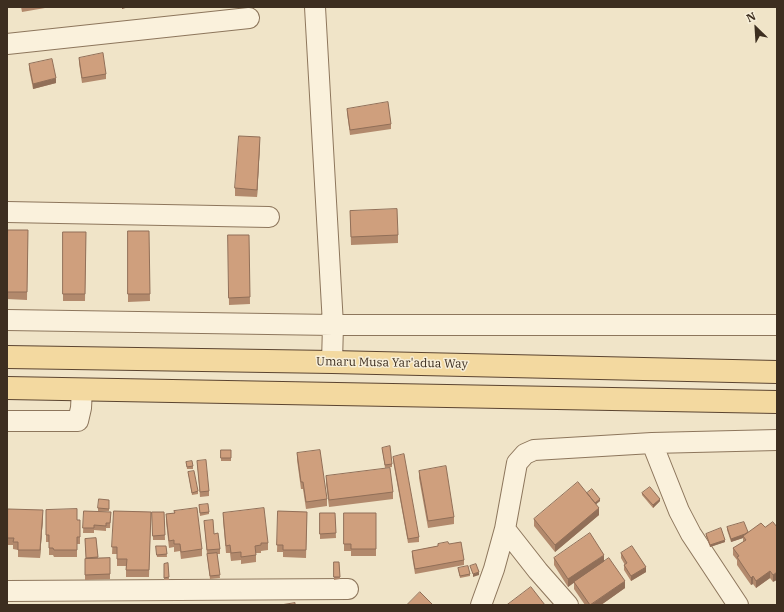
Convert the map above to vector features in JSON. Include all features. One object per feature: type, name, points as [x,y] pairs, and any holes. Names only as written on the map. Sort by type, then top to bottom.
[{"type":"main road","name":"Umaru Musa Yar'adua Way","points":[[7,357],[332,362],[777,372]]},
{"type":"main road","points":[[7,388],[777,402]]},
{"type":"street","points":[[315,7],[333,325],[332,362]]},
{"type":"street","points":[[7,44],[249,18]]},
{"type":"street","points":[[7,212],[269,217]]},
{"type":"street","points":[[7,320],[333,325],[777,325]]},
{"type":"street","points":[[7,421],[78,421],[81,408],[82,389]]},
{"type":"street","points":[[481,605],[494,568],[505,529],[517,463],[525,454],[534,450],[652,443],[777,440]]},
{"type":"street","points":[[652,443],[679,511],[691,534],[738,605]]},
{"type":"street","points":[[505,529],[538,571],[568,605]]},
{"type":"street","points":[[7,591],[348,589]]},
{"type":"building","points":[[103,53],[106,74],[82,78],[79,58]]},
{"type":"building","points":[[52,59],[56,78],[33,84],[29,64]]},
{"type":"building","points":[[388,102],[391,124],[350,130],[347,109]]},
{"type":"building","points":[[239,136],[260,137],[257,190],[235,188]]},
{"type":"building","points":[[397,209],[398,235],[351,237],[350,211]]},
{"type":"building","points":[[8,230],[28,230],[27,292],[7,292]]},
{"type":"building","points":[[128,231],[149,231],[150,294],[128,294]]},
{"type":"building","points":[[63,232],[86,232],[85,294],[63,294]]},
{"type":"building","points":[[228,235],[249,235],[250,297],[229,298]]},
{"type":"building","points":[[390,446],[392,464],[385,465],[382,448]]},
{"type":"building","points":[[221,450],[231,450],[231,458],[221,458]]},
{"type":"building","points":[[320,450],[327,499],[306,502],[303,482],[301,482],[297,453]]},
{"type":"building","points":[[404,454],[419,537],[408,539],[393,457]]},
{"type":"building","points":[[206,460],[209,491],[200,492],[197,461]]},
{"type":"building","points":[[192,461],[193,466],[187,467],[186,462]]},
{"type":"building","points":[[446,466],[454,517],[428,521],[419,471]]},
{"type":"building","points":[[390,468],[393,492],[329,500],[326,476]]},
{"type":"building","points":[[194,471],[198,491],[192,493],[188,472]]},
{"type":"building","points":[[578,482],[599,508],[555,545],[534,519]]},
{"type":"building","points":[[650,487],[660,499],[653,505],[642,493]]},
{"type":"building","points":[[592,489],[600,499],[595,503],[587,493]]},
{"type":"building","points":[[99,499],[109,500],[109,509],[98,508]]},
{"type":"building","points":[[208,504],[209,512],[200,513],[199,505]]},
{"type":"building","points":[[197,508],[202,549],[181,552],[180,544],[174,544],[174,540],[169,541],[166,514],[175,513],[174,511]]},
{"type":"building","points":[[264,508],[268,543],[261,543],[261,545],[255,546],[256,555],[241,557],[241,552],[231,553],[230,545],[226,546],[223,513]]},
{"type":"building","points":[[8,509],[43,510],[40,550],[18,550],[18,542],[13,542],[14,538],[8,538]]},
{"type":"building","points":[[77,509],[77,520],[80,520],[80,537],[77,537],[77,550],[54,550],[53,548],[49,548],[49,535],[46,535],[46,510]]},
{"type":"building","points":[[84,511],[111,512],[110,523],[106,523],[106,526],[94,525],[94,528],[83,528]]},
{"type":"building","points":[[114,511],[151,512],[149,570],[126,570],[127,559],[117,559],[117,547],[112,547]]},
{"type":"building","points":[[278,511],[307,512],[306,550],[283,550],[283,545],[277,545]]},
{"type":"building","points":[[152,512],[164,512],[165,535],[153,536]]},
{"type":"building","points":[[320,513],[335,513],[336,533],[320,534]]},
{"type":"building","points":[[344,513],[376,513],[376,549],[351,549],[351,544],[344,544]]},
{"type":"building","points":[[213,520],[214,534],[218,533],[220,549],[207,550],[204,521]]},
{"type":"building","points":[[744,522],[748,532],[731,539],[727,527]]},
{"type":"building","points":[[773,522],[777,527],[777,572],[773,575],[770,571],[756,581],[753,576],[751,578],[737,557],[739,556],[733,548],[746,540],[743,536],[761,523],[765,527]]},
{"type":"building","points":[[721,528],[725,540],[710,545],[706,534]]},
{"type":"building","points":[[590,533],[604,555],[568,579],[554,558]]},
{"type":"building","points":[[96,538],[98,557],[86,558],[85,539]]},
{"type":"building","points":[[448,542],[449,544],[461,542],[464,560],[415,569],[412,551],[438,546],[438,544]]},
{"type":"building","points":[[156,546],[166,546],[167,554],[157,555]]},
{"type":"building","points":[[632,546],[646,567],[631,576],[624,565],[627,563],[621,553]]},
{"type":"building","points":[[217,553],[220,575],[210,576],[207,554]]},
{"type":"building","points":[[110,558],[110,574],[85,575],[85,559]]},
{"type":"building","points":[[609,558],[625,581],[590,605],[574,582]]},
{"type":"building","points":[[334,562],[339,562],[340,577],[334,577]]},
{"type":"building","points":[[168,563],[169,577],[164,578],[164,564]]},
{"type":"building","points":[[476,564],[479,572],[473,574],[470,566]]},
{"type":"building","points":[[468,566],[470,574],[460,576],[458,568]]},
{"type":"building","points":[[531,587],[545,605],[507,605]]},
{"type":"building","points":[[420,592],[433,605],[407,605]]},
{"type":"building","points":[[295,603],[295,605],[281,605]]}]
